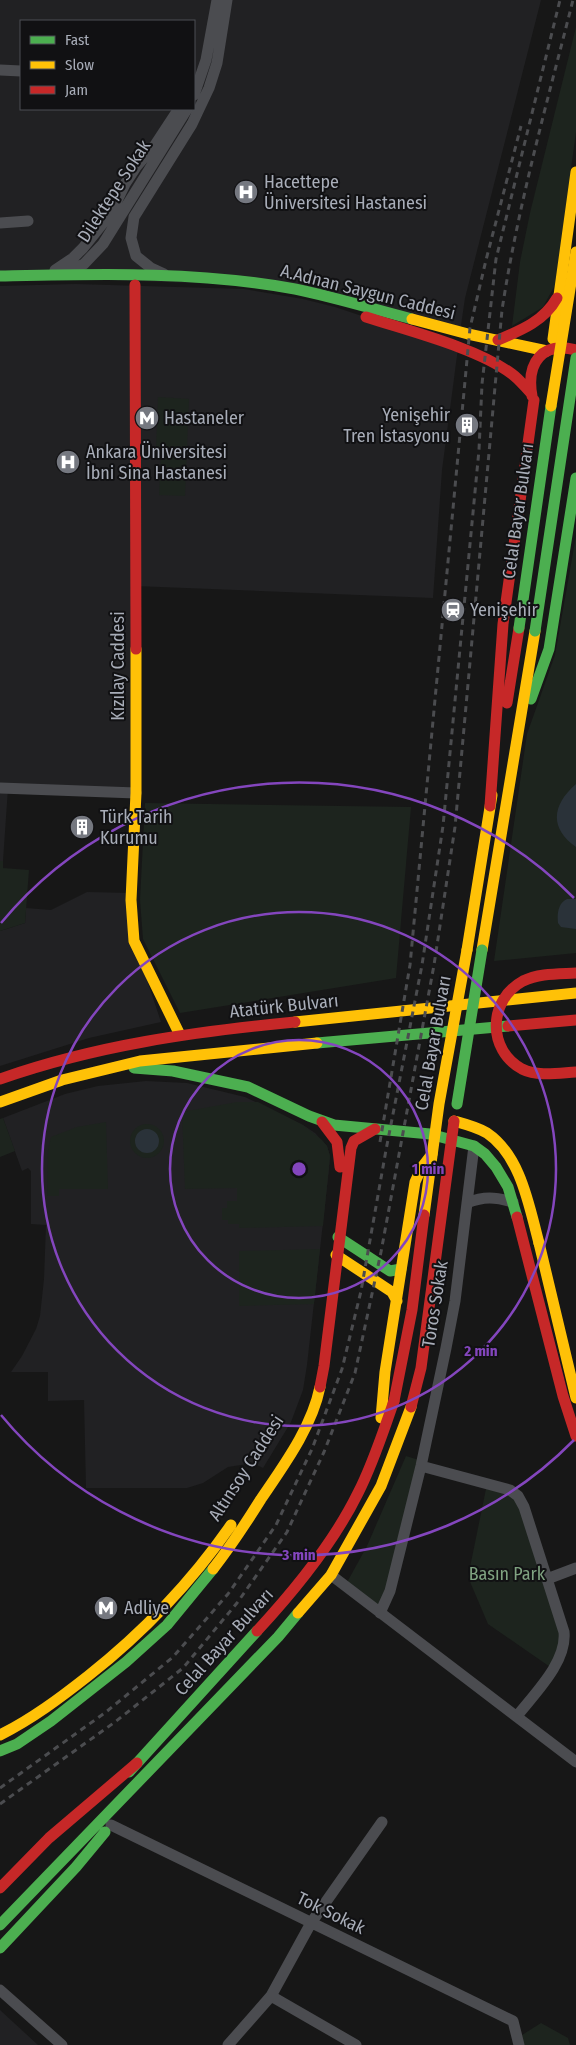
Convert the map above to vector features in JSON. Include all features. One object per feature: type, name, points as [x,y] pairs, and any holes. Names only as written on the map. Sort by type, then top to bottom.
[{"type":"main road","points":[[490,806],[503,624],[532,397],[529,385],[531,369],[535,362],[549,350],[560,292],[576,172]]},
{"type":"main road","name":"Celal Bayar Bulvarı","points":[[60,1844],[140,1760],[290,1595],[327,1544],[358,1494],[379,1446],[394,1401],[404,1363],[437,1118],[467,950],[519,628],[555,380],[576,252]]},
{"type":"main road","name":"A.Adnan Saygun Caddesi","points":[[0,276],[56,273],[172,277],[245,282],[305,291],[460,332],[498,340],[549,350],[566,347],[576,350]]},
{"type":"main road","name":"A.Adnan Saygun Caddesi","points":[[0,286],[75,284],[244,289],[303,298],[476,354],[505,368],[546,411],[562,415],[576,412]]},
{"type":"main road","name":"Kızılay Caddesi","points":[[135,286],[136,793],[131,900],[134,941],[180,1035]]},
{"type":"main road","points":[[498,340],[531,325],[548,314],[560,292]]},
{"type":"main road","name":"Celal Bayar Bulvarı","points":[[0,1924],[278,1638],[332,1575],[380,1486],[411,1408],[421,1368],[454,1121],[535,631],[576,358]]},
{"type":"main road","points":[[520,722],[536,689],[549,649],[576,478]]},
{"type":"main road","points":[[576,973],[533,977],[515,986],[500,1001],[496,1009],[494,1027],[499,1045],[510,1060],[525,1070],[546,1073],[576,1072]]},
{"type":"main road","name":"Atatürk Bulvarı","points":[[0,1080],[93,1050],[138,1040],[576,993]]},
{"type":"main road","points":[[0,1102],[22,1093],[108,1068],[140,1061],[382,1036],[576,1020]]},
{"type":"main road","points":[[108,1068],[150,1068],[173,1071],[248,1087],[322,1122],[446,1137],[474,1146],[485,1154],[496,1167],[508,1187],[514,1202],[563,1396],[576,1436]]},
{"type":"main road","points":[[437,1118],[454,1121],[488,1133],[506,1153],[520,1177],[576,1398]]},
{"type":"main road","name":"Altınsoy Caddesi","points":[[322,1122],[334,1135],[340,1147],[335,1237]]},
{"type":"main road","name":"Altınsoy Caddesi","points":[[0,1736],[44,1709],[76,1686],[118,1652],[157,1616],[218,1545],[269,1471],[297,1425],[310,1392],[350,1148],[354,1141],[375,1129]]},
{"type":"main road","points":[[379,1446],[385,1372],[410,1208],[415,1182],[422,1167],[432,1154]]},
{"type":"main road","points":[[335,1237],[390,1271],[402,1269]]},
{"type":"main road","points":[[332,1254],[392,1292],[397,1301]]},
{"type":"main road","name":"Altınsoy Caddesi","points":[[0,1751],[17,1744],[83,1697],[126,1662],[167,1625],[227,1551],[276,1477],[304,1430],[318,1396],[324,1366],[332,1254]]},
{"type":"main road","points":[[171,1601],[180,1610]]},
{"type":"main road","name":"Celal Bayar Bulvarı","points":[[0,1888],[49,1838],[140,1760]]},
{"type":"main road","name":"Celal Bayar Bulvarı","points":[[0,1948],[76,1867],[110,1826],[149,1770]]},
{"type":"street","points":[[195,78],[201,54],[209,0]]},
{"type":"street","points":[[195,92],[206,60],[216,0]]},
{"type":"street","name":"Dilektepe Sokak","points":[[172,277],[151,268],[136,256],[131,238],[132,227],[138,209],[192,124],[209,88],[217,63],[227,0]]},
{"type":"street","points":[[150,262],[142,257],[138,249],[136,239],[138,220],[198,122],[208,102],[217,80],[226,46],[232,0]]},
{"type":"street","points":[[0,70],[20,71]]},
{"type":"street","points":[[56,273],[83,248],[111,213],[124,184],[155,145],[178,110]]},
{"type":"street","name":"Dilektepe Sokak","points":[[56,273],[78,268],[103,244],[186,110]]},
{"type":"street","points":[[0,223],[28,222]]},
{"type":"street","points":[[0,788],[136,793]]},
{"type":"street","name":"Toros Sokak","points":[[380,1613],[390,1591],[421,1466],[455,1301],[474,1146]]},
{"type":"street","points":[[467,1203],[480,1198],[493,1197],[514,1202]]},
{"type":"street","points":[[421,1466],[510,1490],[518,1496],[524,1507],[564,1632],[563,1649],[553,1669],[517,1716]]},
{"type":"street","points":[[547,1579],[576,1568]]},
{"type":"street","points":[[332,1575],[576,1762]]},
{"type":"street","points":[[228,2045],[271,1996],[311,1923],[382,1822]]},
{"type":"street","name":"Tok Sokak","points":[[110,1826],[513,2021],[519,2045]]},
{"type":"street","points":[[0,1990],[62,2045]]},
{"type":"street","points":[[271,1996],[356,2045]]},
{"type":"shaded area","name":"Hacettepe Üniversitesi Hastanesi","points":[[0,0],[541,0],[465,298],[460,332],[275,286],[0,276]]},
{"type":"shaded area","points":[[75,284],[244,289],[303,299],[335,307],[458,348],[442,470],[433,598],[135,586],[136,793],[8,788],[3,861],[0,861],[0,286]]},
{"type":"shaded area","points":[[576,784],[576,847],[561,832],[557,816],[562,800]]},
{"type":"shaded area","points":[[87,892],[131,893],[134,941],[161,1022],[89,1038],[0,1066],[0,931],[25,923],[26,908],[51,910]]},
{"type":"shaded area","points":[[567,899],[576,899],[576,929],[561,927],[558,923],[559,909]]},
{"type":"shaded area","points":[[146,1081],[187,1083],[245,1097],[303,1125],[315,1133],[327,1146],[330,1156],[329,1169],[307,1365],[303,1390],[291,1422],[263,1468],[247,1464],[228,1467],[203,1483],[187,1488],[86,1488],[84,1400],[48,1401],[48,1372],[11,1372],[36,1329],[40,1316],[44,1279],[46,1225],[31,1224],[31,1171],[28,1168],[22,1171],[3,1118],[65,1094],[98,1086]]},
{"type":"shaded area","points":[[147,1129],[155,1133],[159,1141],[155,1149],[147,1153],[139,1149],[135,1141],[139,1133]]},
{"type":"shaded area","points":[[0,2010],[38,2045],[0,2045]]},
{"type":"green space","points":[[576,27],[576,132],[555,285],[543,307],[512,326],[520,262],[530,213]]},
{"type":"green space","points":[[158,397],[189,399],[185,496],[159,495],[161,451],[156,450]]},
{"type":"green space","points":[[576,536],[576,953],[494,961],[527,734],[555,655]]},
{"type":"green space","points":[[145,803],[411,807],[396,978],[180,1013],[143,939],[140,900]]},
{"type":"green space","points":[[0,861],[3,861],[3,868],[29,870],[25,923],[0,931]]},
{"type":"green space","points":[[237,1102],[258,1102],[303,1125],[327,1146],[330,1156],[323,1226],[239,1228],[239,1224],[228,1224],[228,1220],[222,1220],[222,1208],[227,1208],[227,1201],[237,1201],[237,1188],[185,1189],[182,1112]]},
{"type":"green space","points":[[3,1118],[15,1151],[0,1157],[0,1119]]},
{"type":"green space","points":[[106,1122],[108,1189],[59,1189],[59,1196],[47,1196],[48,1150],[51,1137],[77,1127]]},
{"type":"green space","points":[[147,1124],[154,1125],[159,1129],[163,1134],[163,1148],[159,1153],[154,1157],[147,1158],[140,1157],[135,1153],[131,1148],[130,1141],[131,1134],[135,1129],[140,1125]]},
{"type":"green space","points":[[320,1249],[314,1304],[239,1306],[239,1251]]},
{"type":"green space","points":[[406,1456],[422,1461],[380,1613],[345,1586],[367,1546]]},
{"type":"green space","name":"Basın Park","points":[[487,1484],[514,1493],[564,1632],[553,1669],[488,1624],[468,1577]]},
{"type":"green space","points":[[541,2023],[568,2038],[570,2045],[524,2045],[522,2035]]},
{"type":"railway","points":[[0,1788],[106,1712],[173,1657],[228,1594],[276,1525],[312,1449],[342,1369],[361,1291],[422,965],[443,826],[479,450],[482,384],[496,259],[560,0]]},
{"type":"railway","points":[[0,1804],[115,1722],[183,1668],[237,1603],[287,1532],[324,1452],[355,1373],[381,1252],[434,965],[455,827],[502,310],[516,232],[573,0]]},
{"type":"railway","points":[[380,1142],[410,965],[470,328],[521,126]]},
{"type":"traffic: fast","points":[[0,276],[148,275],[222,279],[295,289],[412,319]]},
{"type":"traffic: fast","points":[[535,631],[576,358]]},
{"type":"traffic: fast","points":[[519,628],[551,406]]},
{"type":"traffic: fast","points":[[531,699],[549,649],[576,478]]},
{"type":"traffic: fast","points":[[457,1104],[482,950]]},
{"type":"traffic: fast","points":[[317,1043],[508,1026]]},
{"type":"traffic: fast","points":[[134,1068],[173,1071],[248,1087],[309,1116],[334,1125],[430,1134],[474,1146],[485,1154],[496,1167],[508,1187],[517,1217]]},
{"type":"traffic: fast","points":[[338,1237],[390,1271],[401,1269]]},
{"type":"traffic: fast","points":[[0,1751],[17,1744],[51,1721],[126,1662],[167,1625],[213,1569]]},
{"type":"traffic: fast","points":[[0,1925],[278,1637],[298,1613]]},
{"type":"traffic: fast","points":[[129,1772],[257,1631]]},
{"type":"traffic: fast","points":[[0,1948],[76,1867],[105,1832]]},
{"type":"traffic: slow","points":[[553,339],[576,172]]},
{"type":"traffic: slow","points":[[551,406],[576,252]]},
{"type":"traffic: slow","points":[[412,319],[468,334],[547,351]]},
{"type":"traffic: slow","points":[[482,950],[535,631]]},
{"type":"traffic: slow","points":[[136,649],[136,793],[131,900],[134,941],[180,1035]]},
{"type":"traffic: slow","points":[[467,950],[492,795]]},
{"type":"traffic: slow","points":[[424,1215],[439,1104],[467,950]]},
{"type":"traffic: slow","points":[[295,1022],[576,993]]},
{"type":"traffic: slow","points":[[0,1102],[62,1080],[140,1061],[317,1043]]},
{"type":"traffic: slow","points":[[454,1121],[475,1127],[487,1133],[499,1143],[508,1155],[522,1183],[539,1243]]},
{"type":"traffic: slow","points":[[381,1418],[385,1372],[415,1182],[422,1167],[432,1154]]},
{"type":"traffic: slow","points":[[539,1243],[576,1398]]},
{"type":"traffic: slow","points":[[336,1255],[392,1292],[397,1301]]},
{"type":"traffic: slow","points":[[213,1569],[288,1459],[311,1417],[320,1387]]},
{"type":"traffic: slow","points":[[298,1613],[331,1575],[381,1486],[411,1407]]},
{"type":"traffic: slow","points":[[0,1735],[35,1715],[56,1700],[129,1642],[183,1587],[231,1525]]},
{"type":"traffic: jam","points":[[135,285],[136,649]]},
{"type":"traffic: jam","points":[[498,340],[532,324],[546,313],[557,298]]},
{"type":"traffic: jam","points":[[366,317],[442,341],[480,356],[512,374],[531,393]]},
{"type":"traffic: jam","points":[[532,396],[532,374],[534,365],[539,357],[554,349],[576,350]]},
{"type":"traffic: jam","points":[[490,806],[503,624],[534,400]]},
{"type":"traffic: jam","points":[[507,703],[519,628]]},
{"type":"traffic: jam","points":[[576,973],[542,975],[523,981],[511,989],[503,1000],[498,1012],[496,1025],[502,1050],[511,1061],[522,1069],[542,1074],[576,1072]]},
{"type":"traffic: jam","points":[[508,1026],[576,1020]]},
{"type":"traffic: jam","points":[[0,1079],[36,1067],[109,1049],[182,1035],[295,1022]]},
{"type":"traffic: jam","points":[[411,1407],[421,1368],[454,1121]]},
{"type":"traffic: jam","points":[[322,1122],[337,1142],[340,1167]]},
{"type":"traffic: jam","points":[[320,1387],[351,1148],[354,1141],[375,1129]]},
{"type":"traffic: jam","points":[[394,1401],[412,1310],[424,1215]]},
{"type":"traffic: jam","points":[[517,1217],[563,1396],[576,1436]]},
{"type":"traffic: jam","points":[[257,1631],[312,1566],[348,1512],[368,1471],[394,1401]]},
{"type":"traffic: jam","points":[[0,1888],[49,1838],[137,1763]]},
{"type":"place","name":"Hacettepe Üniversitesi Hastanesi","points":[[246,192]]},
{"type":"place","name":"Hastaneler","points":[[147,418]]},
{"type":"place","name":"Yenişehir Tren İstasyonu","points":[[467,425]]},
{"type":"place","name":"Ankara Üniversitesi İbni Sina Hastanesi","points":[[68,462]]},
{"type":"place","name":"Yenişehir","points":[[453,610]]},
{"type":"place","name":"Türk Tarih Kurumu","points":[[82,827]]},
{"type":"place","name":"Adliye","points":[[106,1608]]}]
